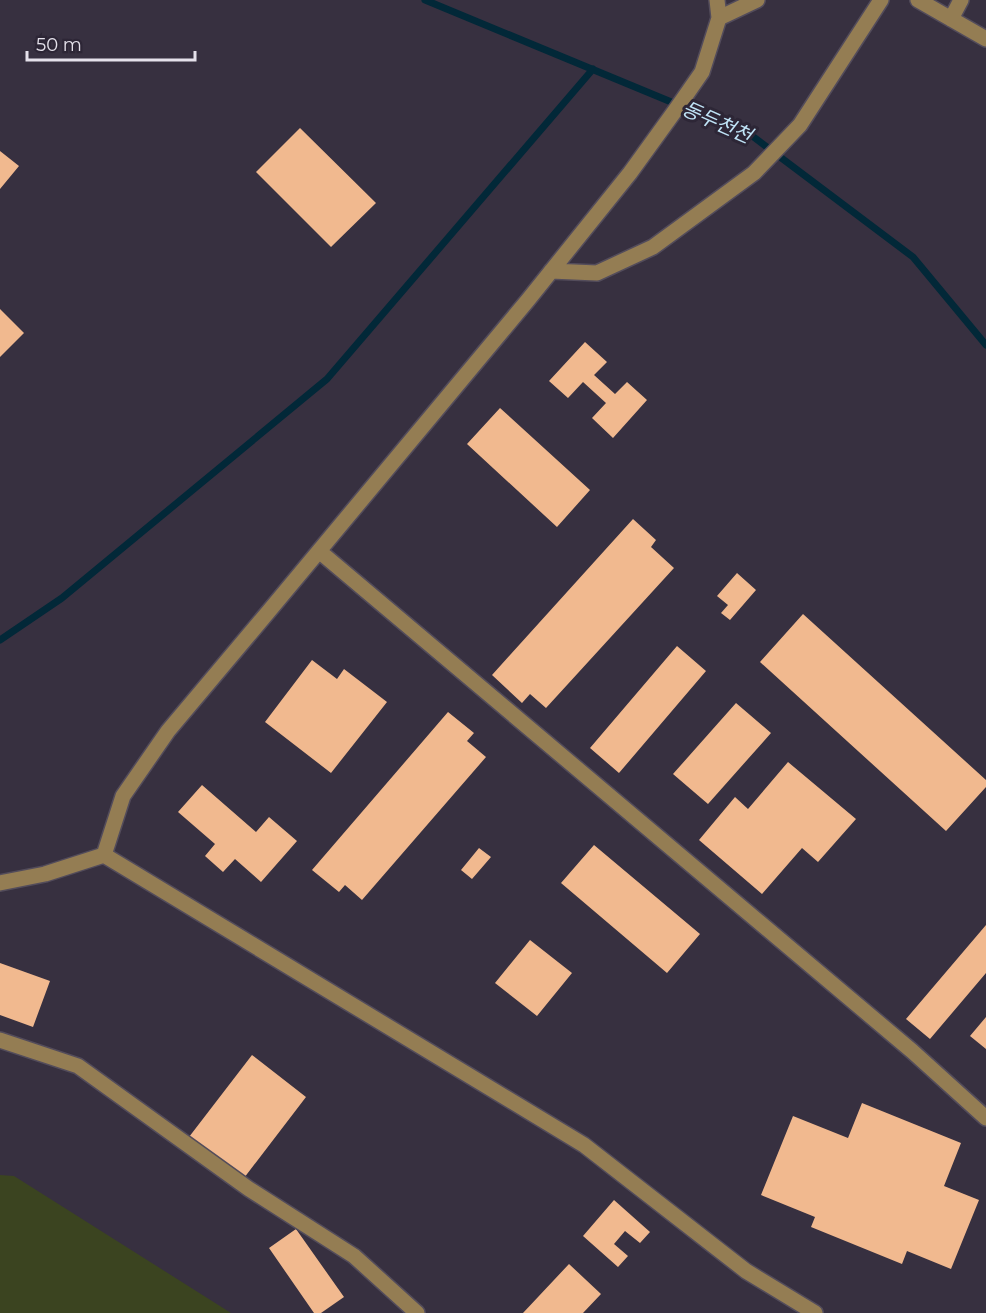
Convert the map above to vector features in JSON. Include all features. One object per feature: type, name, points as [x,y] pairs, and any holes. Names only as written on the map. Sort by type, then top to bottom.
[{"type":"lane","points":[[104,855],[123,796],[168,731],[630,173],[702,72],[718,18],[717,0]]},
{"type":"lane","points":[[718,18],[757,0]]},
{"type":"lane","points":[[551,271],[597,273],[653,247],[754,173],[800,125],[881,0]]},
{"type":"lane","points":[[918,0],[986,39]]},
{"type":"lane","points":[[951,19],[961,0]]},
{"type":"lane","points":[[319,551],[912,1051],[986,1118]]},
{"type":"lane","points":[[0,883],[45,874],[104,855],[584,1145],[746,1271],[815,1313]]},
{"type":"lane","points":[[0,1040],[78,1066],[249,1189],[354,1256],[417,1313]]},
{"type":"green space","points":[[0,1175],[14,1176],[231,1313],[0,1313]]},
{"type":"building","points":[[300,128],[376,203],[331,247],[256,172]]},
{"type":"building","points":[[0,151],[19,166],[0,189]]},
{"type":"building","points":[[0,309],[24,333],[0,357]]},
{"type":"building","points":[[585,342],[607,362],[594,375],[615,394],[627,382],[647,400],[613,438],[592,418],[606,403],[583,382],[568,398],[549,381]]},
{"type":"building","points":[[500,408],[590,490],[557,527],[467,444]]},
{"type":"building","points":[[633,519],[656,540],[651,547],[674,568],[546,708],[530,694],[522,703],[492,675]]},
{"type":"building","points":[[737,573],[756,590],[730,620],[721,613],[728,605],[717,596]]},
{"type":"building","points":[[803,614],[986,780],[986,787],[946,831],[760,662]]},
{"type":"building","points":[[677,646],[706,671],[619,773],[590,748]]},
{"type":"building","points":[[312,660],[337,679],[344,669],[387,702],[331,773],[265,722]]},
{"type":"building","points":[[736,703],[771,733],[708,804],[673,774]]},
{"type":"building","points":[[448,712],[474,733],[467,741],[486,757],[362,900],[345,885],[339,892],[312,870]]},
{"type":"building","points":[[788,762],[856,819],[818,862],[802,848],[762,894],[699,840],[735,797],[748,809]]},
{"type":"building","points":[[202,785],[256,832],[269,817],[297,841],[261,882],[235,859],[223,872],[205,856],[215,844],[178,812]]},
{"type":"building","points":[[594,845],[700,934],[667,973],[561,883]]},
{"type":"building","points":[[479,848],[491,857],[472,879],[461,870]]},
{"type":"building","points":[[986,925],[986,973],[930,1039],[906,1019]]},
{"type":"building","points":[[530,940],[572,973],[537,1016],[495,983]]},
{"type":"building","points":[[0,963],[50,981],[33,1027],[0,1015]]},
{"type":"building","points":[[986,1017],[986,1049],[970,1036]]},
{"type":"building","points":[[252,1055],[306,1097],[244,1178],[189,1137]]},
{"type":"building","points":[[862,1103],[961,1143],[944,1186],[979,1200],[951,1269],[907,1251],[902,1264],[811,1227],[815,1217],[761,1195],[793,1116],[848,1138]]},
{"type":"building","points":[[614,1200],[650,1232],[640,1243],[625,1231],[614,1244],[628,1256],[618,1267],[583,1236]]},
{"type":"building","points":[[296,1229],[344,1297],[321,1313],[314,1313],[269,1248]]},
{"type":"building","points":[[569,1264],[601,1294],[583,1313],[523,1313]]},
{"type":"waterway","name":"동두천천","points":[[425,0],[751,135],[913,257],[986,345]]},
{"type":"waterway","points":[[0,640],[62,598],[327,379],[593,69]]}]
